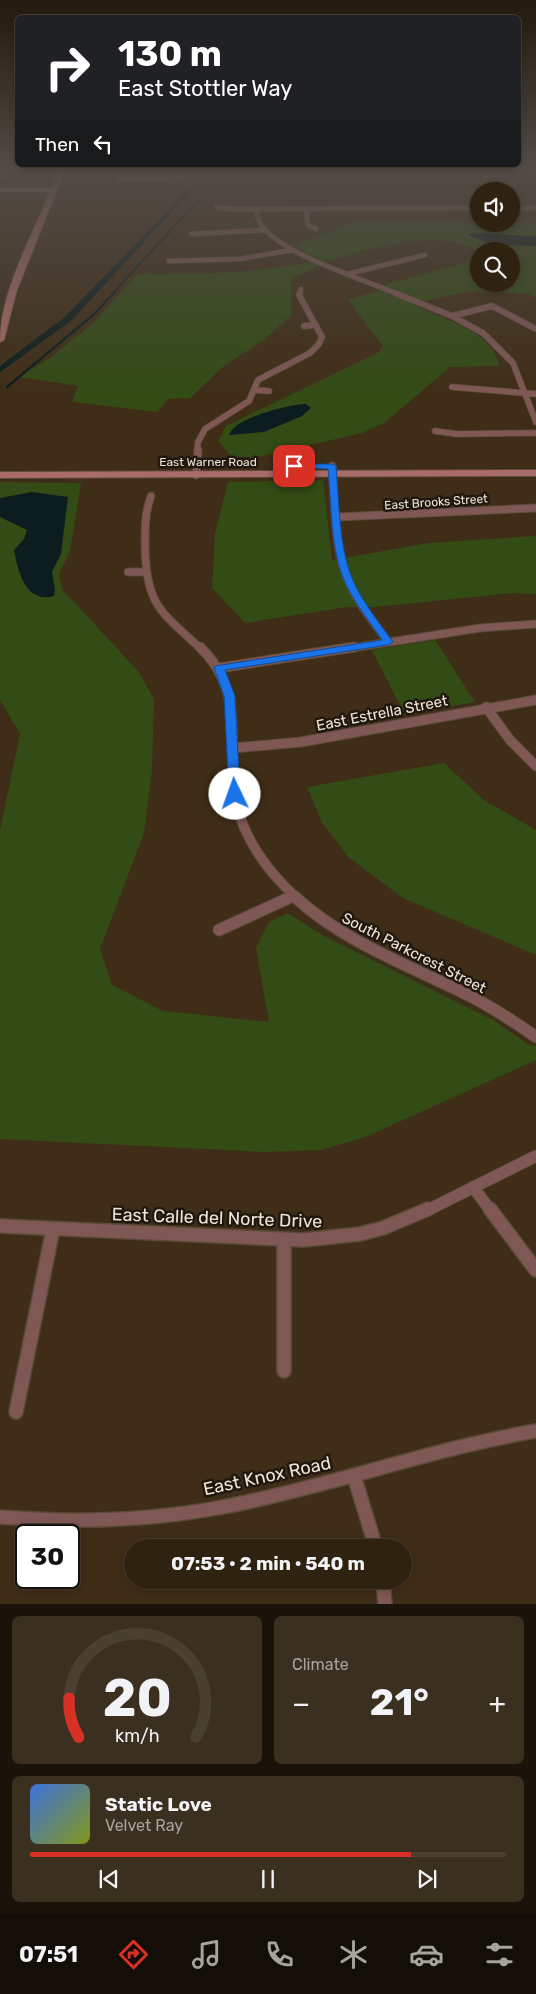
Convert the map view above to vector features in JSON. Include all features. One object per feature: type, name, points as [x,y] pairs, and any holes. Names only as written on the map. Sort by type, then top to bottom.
[{"type":"main road","points":[[0,340],[3,313],[32,243]]},
{"type":"main road","name":"East Warner Road","points":[[0,475],[536,466]]},
{"type":"main road","name":"East Warner Road","points":[[0,467],[197,471]]},
{"type":"main road","name":"East Warner Road","points":[[332,470],[536,474]]},
{"type":"street","points":[[282,243],[292,250],[452,316],[484,333],[505,353],[517,370],[536,422]]},
{"type":"street","points":[[169,261],[240,259],[292,250]]},
{"type":"street","points":[[347,274],[425,255]]},
{"type":"street","points":[[197,471],[198,442],[205,429],[249,400],[258,380],[310,353],[320,344],[322,337],[300,294],[301,289]]},
{"type":"street","points":[[452,316],[492,306],[536,329]]},
{"type":"street","points":[[304,326],[316,325]]},
{"type":"street","points":[[452,386],[467,390],[536,394]]},
{"type":"street","points":[[255,390],[269,391]]},
{"type":"street","points":[[435,431],[456,434],[536,433]]},
{"type":"street","points":[[332,470],[341,558],[346,574],[354,592],[388,642]]},
{"type":"street","name":"South Parkcrest Street","points":[[151,496],[145,510],[146,572],[153,600],[219,668],[230,696],[235,794],[241,820],[252,845],[266,865],[293,896],[332,927],[380,954],[472,996],[514,1019],[536,1037]]},
{"type":"street","name":"East Brooks Street","points":[[337,517],[384,517],[536,508]]},
{"type":"street","points":[[128,572],[146,572]]},
{"type":"street","points":[[219,668],[480,628],[536,624]]},
{"type":"street","name":"East Estrella Street","points":[[232,748],[301,742],[486,707],[536,700]]},
{"type":"street","points":[[486,707],[510,740],[536,766]]},
{"type":"street","points":[[219,930],[293,896]]},
{"type":"street","name":"East Calle del Norte Drive","points":[[0,1226],[284,1241],[320,1240],[361,1234],[402,1220],[536,1156]]},
{"type":"street","points":[[473,1187],[536,1270]]},
{"type":"street","points":[[16,1412],[53,1229]]},
{"type":"street","points":[[284,1241],[284,1371]]},
{"type":"street","name":"East Knox Road","points":[[0,1517],[48,1520],[144,1518],[241,1503],[354,1476],[468,1443],[536,1431]]},
{"type":"street","points":[[354,1476],[373,1539]]},
{"type":"street","points":[[384,1589],[385,1604]]},
{"type":"green space","points":[[303,243],[404,243],[346,256],[291,278],[291,315],[264,340],[225,365],[190,398],[168,399],[157,412],[72,402],[78,386],[19,377],[50,358],[92,324],[138,274],[229,272],[320,260],[295,246]]},
{"type":"green space","points":[[459,243],[470,243],[470,247],[460,243]]},
{"type":"green space","points":[[520,243],[536,243],[536,298],[529,294],[489,292],[520,292]]},
{"type":"green space","points":[[470,257],[470,291],[412,304],[476,334],[494,353],[499,366],[450,367],[384,423],[362,433],[254,458],[231,456],[218,441],[226,426],[379,352],[383,346],[348,300],[378,291],[390,283],[466,263]]},
{"type":"green space","points":[[323,480],[332,560],[429,543],[536,536],[536,594],[513,593],[375,607],[347,607],[245,623],[212,588],[215,533],[228,482]]},
{"type":"green space","points":[[0,482],[81,483],[70,551],[59,574],[62,589],[138,671],[154,699],[152,770],[144,833],[100,949],[112,985],[163,1011],[269,1022],[256,948],[269,922],[288,913],[322,935],[495,1021],[529,1045],[536,1046],[536,1060],[368,1136],[321,1150],[266,1152],[0,1139],[0,830],[20,734],[0,700]]},
{"type":"green space","points":[[435,640],[475,702],[405,715],[372,650]]},
{"type":"green space","points":[[444,763],[484,800],[536,830],[536,955],[403,898],[348,857],[322,822],[307,787]]},
{"type":"shaded area","points":[[520,243],[536,243],[536,246],[520,246]]},
{"type":"shaded area","points":[[306,404],[311,408],[302,416],[264,432],[229,435],[241,423],[263,413],[288,406]]},
{"type":"shaded area","points":[[32,492],[68,497],[61,554],[52,572],[54,596],[44,597],[36,595],[25,584],[18,568],[14,550],[24,539],[27,530],[0,517],[0,498]]},
{"type":"waterway","points":[[0,370],[68,319],[140,243]]},
{"type":"waterway","points":[[112,294],[159,243]]},
{"type":"waterway","points":[[7,387],[93,315],[114,293]]},
{"type":"route","points":[[235,794],[230,696],[219,668],[388,642],[354,592],[346,574],[341,558],[332,466],[294,466]]}]
